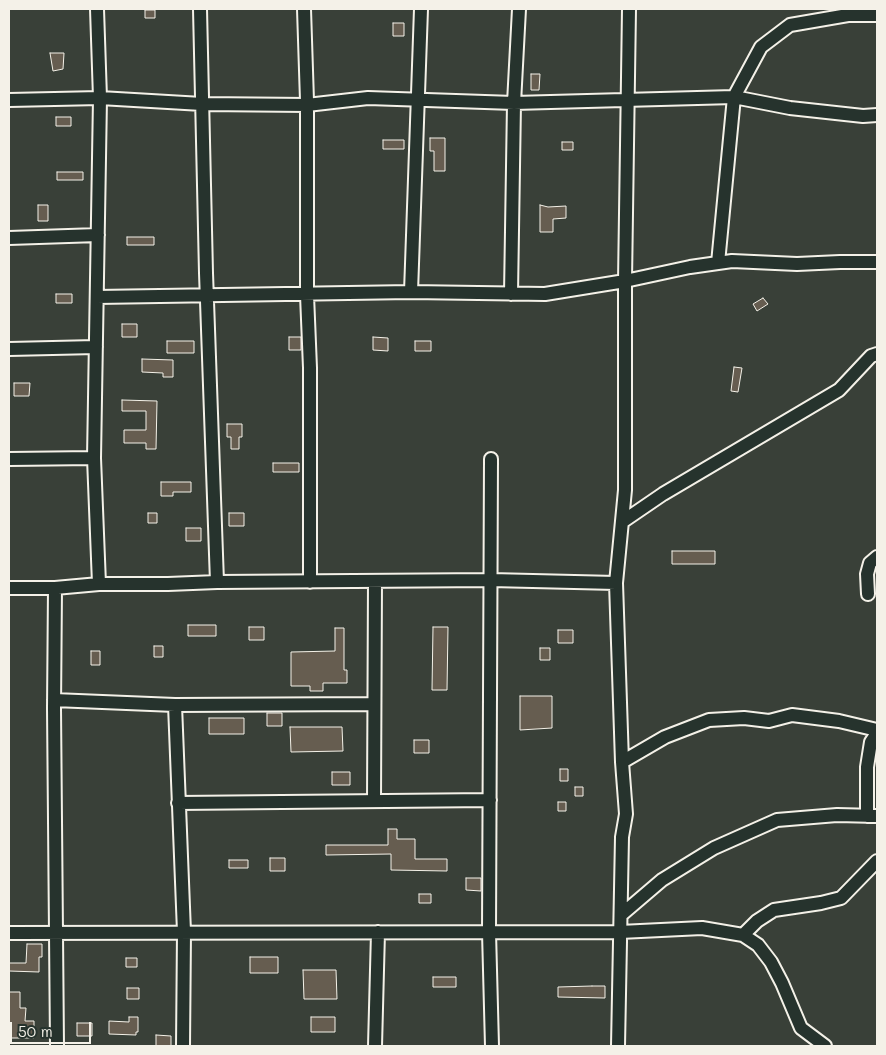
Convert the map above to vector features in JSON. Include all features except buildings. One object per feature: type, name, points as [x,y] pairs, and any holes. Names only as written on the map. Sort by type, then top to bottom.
[{"type":"street","points":[[97,9],[100,98],[94,458],[99,584]]},
{"type":"street","points":[[200,9],[207,296],[217,582]]},
{"type":"street","points":[[304,9],[307,105],[307,295],[310,368],[310,582]]},
{"type":"street","points":[[411,292],[421,9]]},
{"type":"street","points":[[512,294],[514,103],[519,9]]},
{"type":"street","points":[[618,1046],[622,837],[626,814],[622,762],[616,583],[625,490],[625,281],[629,9]]},
{"type":"street","points":[[718,263],[734,97],[761,47],[790,25],[848,15],[877,15]]},
{"type":"street","points":[[9,100],[100,98],[202,104],[307,105],[368,98],[514,103],[734,97],[790,108],[863,116],[877,114]]},
{"type":"street","points":[[9,238],[98,235]]},
{"type":"street","points":[[97,297],[411,292],[545,294],[625,281],[732,260],[797,264],[877,262]]},
{"type":"street","points":[[9,349],[96,347]]},
{"type":"street","points":[[622,522],[663,494],[838,390],[870,356],[877,354]]},
{"type":"street","points":[[9,459],[94,458]]},
{"type":"street","points":[[491,459],[489,932],[492,1046]]},
{"type":"street","points":[[868,594],[867,574],[870,563],[877,557]]},
{"type":"street","points":[[9,588],[217,582],[491,580],[616,583]]},
{"type":"street","points":[[374,801],[375,581]]},
{"type":"street","points":[[55,588],[57,1046]]},
{"type":"street","points":[[54,700],[176,705],[374,704]]},
{"type":"street","points":[[176,705],[184,932],[183,1046]]},
{"type":"street","points":[[621,915],[662,880],[714,848],[777,820],[837,815],[872,816],[867,767],[871,742],[877,732],[839,721],[792,715],[769,721],[744,718],[709,720],[665,737],[622,762]]},
{"type":"street","points":[[178,802],[490,800]]},
{"type":"street","points":[[743,935],[757,921],[774,910],[841,898],[877,861]]},
{"type":"street","points":[[9,933],[620,932],[702,928],[743,935],[758,945],[771,962],[782,982],[801,1028],[825,1046]]},
{"type":"street","points":[[375,1046],[378,932]]}]
